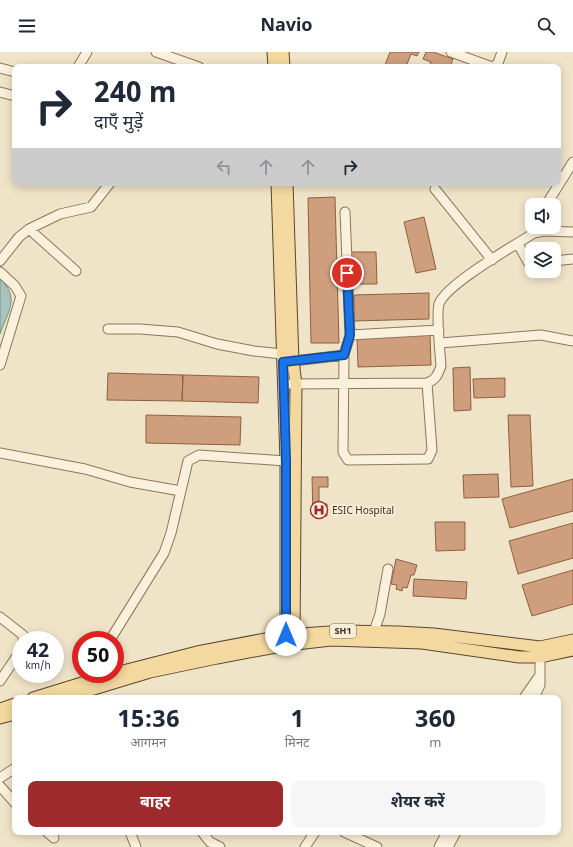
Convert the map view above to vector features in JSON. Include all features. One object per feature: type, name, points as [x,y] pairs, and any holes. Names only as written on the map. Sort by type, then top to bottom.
[{"type":"main road","points":[[273,52],[274,64]]},
{"type":"main road","points":[[284,52],[284,64]]},
{"type":"main road","points":[[277,186],[286,359],[296,384],[290,640]]},
{"type":"main road","points":[[288,186],[286,359],[283,384],[290,640]]},
{"type":"main road","name":"SH1","points":[[124,671],[197,652],[290,640],[331,640],[373,636],[519,657],[540,652],[573,640]]},
{"type":"main road","name":"SH1","points":[[74,695],[150,672],[290,640]]},
{"type":"main road","name":"SH1","points":[[540,652],[573,650]]},
{"type":"main road","points":[[41,695],[72,683]]},
{"type":"main road","points":[[0,709],[12,705]]},
{"type":"main road","points":[[0,718],[12,715]]},
{"type":"street","points":[[80,64],[87,52]]},
{"type":"street","points":[[156,52],[178,64]]},
{"type":"street","points":[[451,52],[484,64]]},
{"type":"street","points":[[496,64],[502,52]]},
{"type":"street","points":[[0,68],[12,71]]},
{"type":"street","points":[[0,92],[12,95]]},
{"type":"street","points":[[561,181],[573,162]]},
{"type":"street","points":[[0,261],[19,237],[29,229],[60,214],[91,207],[108,186]]},
{"type":"street","points":[[550,198],[558,186]]},
{"type":"street","points":[[435,188],[492,260]]},
{"type":"street","points":[[345,212],[350,335],[344,355],[343,452],[348,460],[423,460],[430,457],[432,450],[427,384]]},
{"type":"street","points":[[29,229],[76,271]]},
{"type":"street","points":[[561,232],[573,232]]},
{"type":"street","points":[[283,384],[427,384],[433,381],[441,366],[439,306],[441,300],[462,280],[518,244],[530,234]]},
{"type":"street","points":[[518,244],[525,257]]},
{"type":"street","points":[[561,260],[573,259]]},
{"type":"street","points":[[0,272],[15,286],[21,296],[0,365]]},
{"type":"street","points":[[108,329],[140,329],[178,332],[217,344],[286,359],[344,355]]},
{"type":"street","points":[[350,335],[440,330]]},
{"type":"street","points":[[440,343],[541,335],[573,341]]},
{"type":"street","points":[[0,453],[85,469],[130,482],[181,491]]},
{"type":"street","points":[[116,631],[164,554],[172,533],[188,462],[199,455],[286,461]]},
{"type":"street","points":[[373,636],[380,614],[388,568]]},
{"type":"street","points":[[0,617],[18,631]]},
{"type":"street","points":[[536,695],[541,674],[540,652]]},
{"type":"street","points":[[0,681],[12,663]]},
{"type":"street","points":[[526,695],[541,674]]},
{"type":"street","points":[[0,778],[12,770]]},
{"type":"street","points":[[0,786],[12,800]]},
{"type":"street","points":[[50,835],[54,838]]},
{"type":"street","points":[[131,835],[136,847]]},
{"type":"street","points":[[204,835],[210,842],[220,847]]},
{"type":"street","points":[[305,847],[313,835]]},
{"type":"street","points":[[351,835],[377,847]]},
{"type":"street","points":[[439,847],[445,835]]},
{"type":"street","points":[[448,847],[454,835]]},
{"type":"water","points":[[0,279],[10,293],[11,299],[9,312],[0,334]]},
{"type":"building","points":[[390,52],[419,52],[417,56],[411,54],[407,64],[385,64]]},
{"type":"building","points":[[426,52],[433,52],[453,59],[451,64],[430,64],[431,62],[423,59]]},
{"type":"building","points":[[335,197],[339,343],[311,343],[308,198]]},
{"type":"building","points":[[424,217],[436,269],[416,273],[404,222]]},
{"type":"building","points":[[349,252],[376,252],[377,284],[350,284]]},
{"type":"building","points":[[429,293],[429,319],[354,321],[354,295]]},
{"type":"building","points":[[430,335],[431,365],[358,367],[357,337]]},
{"type":"building","points":[[470,367],[471,410],[454,411],[453,368]]},
{"type":"building","points":[[108,373],[183,375],[182,401],[107,400]]},
{"type":"building","points":[[183,375],[259,377],[258,403],[182,401]]},
{"type":"building","points":[[505,378],[505,397],[474,398],[473,379]]},
{"type":"building","points":[[146,415],[241,417],[240,445],[146,443]]},
{"type":"building","points":[[508,415],[530,415],[533,486],[511,487]]},
{"type":"building","points":[[498,474],[499,497],[464,498],[463,475]]},
{"type":"building","points":[[312,477],[328,477],[328,487],[319,487],[319,504],[327,504],[327,516],[313,516]]},
{"type":"building","points":[[573,479],[573,511],[510,528],[502,499]]},
{"type":"building","points":[[435,522],[465,522],[465,550],[436,551]]},
{"type":"building","points":[[573,523],[573,558],[518,574],[509,541]]},
{"type":"building","points":[[396,559],[417,565],[414,575],[411,575],[407,588],[403,587],[402,591],[396,589],[397,585],[391,584]]},
{"type":"building","points":[[573,570],[573,604],[532,616],[522,585]]},
{"type":"building","points":[[414,579],[467,582],[466,599],[413,596]]},
{"type":"place","name":"ESIC Hospital","points":[[319,510]]},
{"type":"route","points":[[286,635],[286,461],[283,362],[344,355],[350,335],[347,273]]}]
